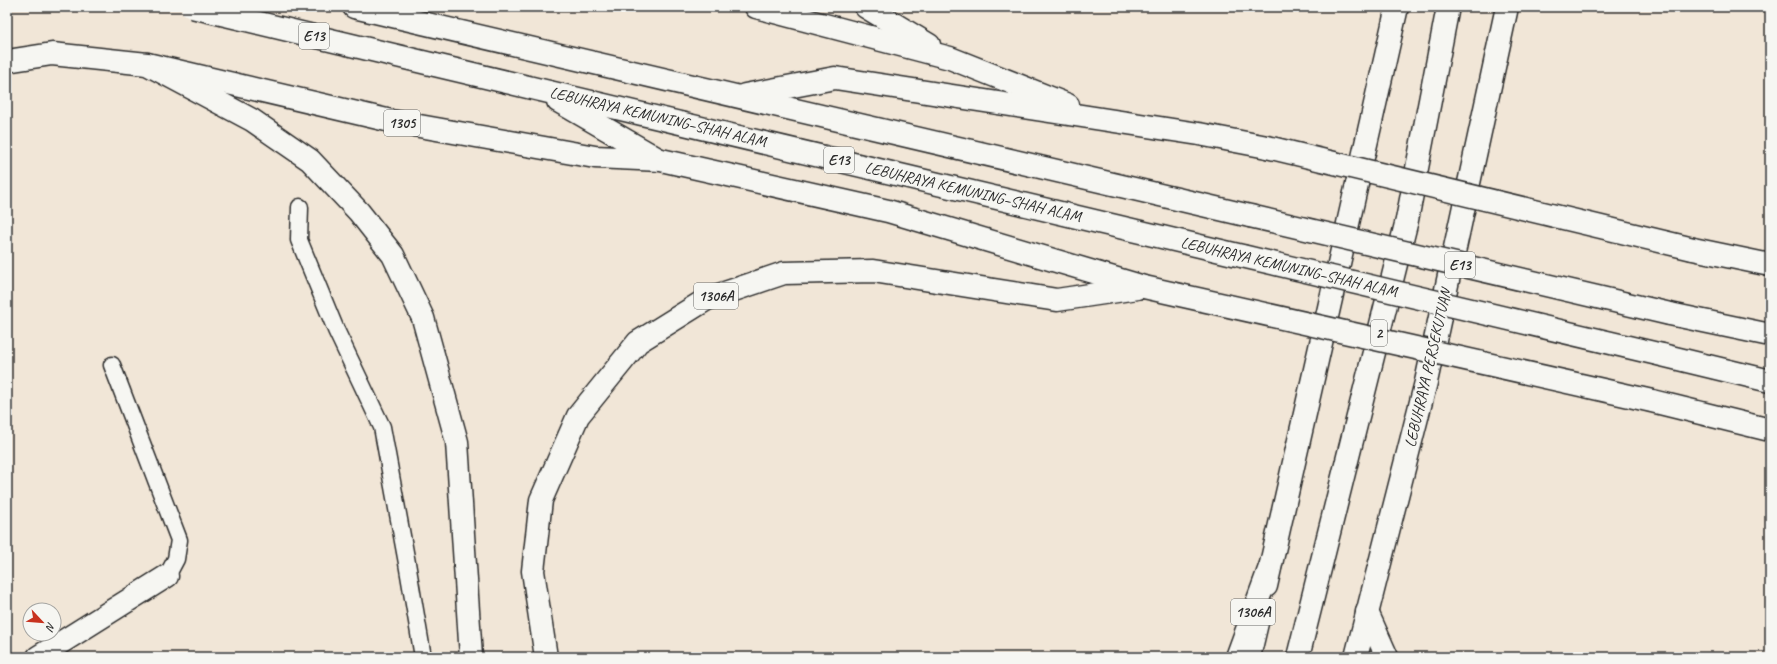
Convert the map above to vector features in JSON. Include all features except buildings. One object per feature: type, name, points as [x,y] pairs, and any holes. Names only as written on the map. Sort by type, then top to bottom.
[{"type":"main road","name":"LEBUHRAYA KEMUNING–SHAH ALAM","points":[[192,7],[1770,380]]},
{"type":"main road","name":"E13","points":[[354,7],[1670,314],[1770,335]]},
{"type":"main road","points":[[756,7],[950,58],[1104,119]]},
{"type":"main road","points":[[866,7],[950,58]]},
{"type":"main road","points":[[1250,657],[1397,7]]},
{"type":"main road","name":"2","points":[[1298,657],[1407,220],[1448,7]]},
{"type":"main road","name":"LEBUHRAYA PERSEKUTUAN","points":[[1356,657],[1426,382],[1506,7]]},
{"type":"main road","points":[[7,60],[52,54],[147,64],[252,120],[310,160],[359,212],[393,256],[423,318],[457,442],[471,657]]},
{"type":"main road","name":"1305","points":[[147,64],[391,121],[595,157],[661,160]]},
{"type":"main road","points":[[738,96],[835,78],[1199,134],[1267,147],[1693,249],[1770,265]]},
{"type":"main road","points":[[538,89],[661,160],[888,212],[1144,287],[1652,401],[1770,430]]},
{"type":"main road","name":"1306A","points":[[546,657],[533,571],[542,500],[578,416],[638,342],[707,299],[784,273],[873,271],[1057,300],[1144,287]]},
{"type":"main road","name":"1306A","points":[[1237,657],[1270,567]]},
{"type":"main road","points":[[38,657],[167,576]]},
{"type":"main road","points":[[1367,612],[1387,657]]},
{"type":"lane","points":[[300,207],[299,240],[336,330],[382,427],[408,563],[423,657]]},
{"type":"lane","points":[[112,365],[179,540],[176,559],[167,576]]}]
